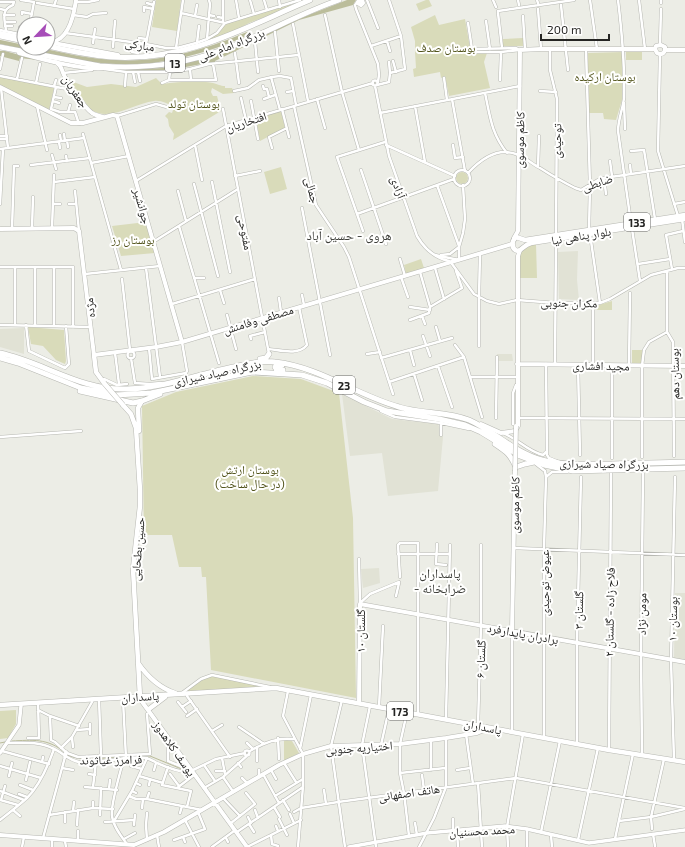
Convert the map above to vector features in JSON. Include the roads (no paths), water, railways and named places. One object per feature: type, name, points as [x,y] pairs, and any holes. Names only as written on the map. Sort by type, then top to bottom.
[{"type":"highway","name":"بزرگراه امام علی","points":[[56,48],[89,54],[130,57],[169,54],[185,51],[214,42],[310,0]]},
{"type":"highway","name":"بزرگراه امام علی","points":[[1,47],[70,61],[115,67],[155,66],[208,55],[307,12],[339,0]]},
{"type":"highway","points":[[0,36],[16,39]]},
{"type":"highway","name":"بزرگراه صیاد شیرازی","points":[[0,352],[90,385],[128,390],[174,385],[252,372],[273,372],[302,375],[327,383],[364,402],[387,411],[445,420],[465,425],[481,432],[520,456],[534,462],[564,470],[685,468]]},
{"type":"highway","points":[[211,372],[218,368],[265,358],[268,352]]},
{"type":"highway","name":"بزرگراه صیاد شیرازی","points":[[0,358],[18,363],[82,388],[112,395],[142,394],[211,372],[257,362],[274,362],[317,372],[361,393],[399,407],[433,412],[468,420],[531,456],[544,460],[573,464],[685,462]]},
{"type":"highway","points":[[246,364],[268,364],[270,366],[269,369],[259,369],[252,372]]},
{"type":"highway","points":[[297,367],[278,365],[275,367],[277,370],[294,371],[302,375]]},
{"type":"highway","points":[[52,377],[67,386],[88,393],[133,403],[142,401],[174,385]]},
{"type":"highway","points":[[481,432],[508,453],[513,458],[516,467],[534,462]]},
{"type":"main road","points":[[56,40],[64,35],[73,15],[76,1]]},
{"type":"main road","points":[[0,33],[16,35]]},
{"type":"main road","points":[[64,35],[66,46]]},
{"type":"main road","points":[[56,44],[130,57]]},
{"type":"main road","points":[[523,49],[655,49],[656,46],[660,45],[664,46],[665,50]]},
{"type":"main road","points":[[1,47],[35,58],[56,62],[101,69],[115,67]]},
{"type":"main road","name":"کاظم موسوی","points":[[514,238],[518,231],[518,155],[520,86],[523,49]]},
{"type":"main road","points":[[655,49],[657,53],[660,54],[665,50],[685,50]]},
{"type":"main road","name":"جعفریان","points":[[56,62],[62,67],[63,73],[73,90],[93,114]]},
{"type":"main road","name":"جعفریان","points":[[62,67],[69,64]]},
{"type":"main road","points":[[0,87],[71,123],[79,124],[113,115],[118,116]]},
{"type":"main road","points":[[94,120],[93,114],[104,117]]},
{"type":"main road","name":"جوانشیر","points":[[118,116],[182,342]]},
{"type":"main road","name":"بلوار پناهی نیا","points":[[589,232],[655,219],[682,217]]},
{"type":"main road","name":"بلوار پناهی نیا","points":[[525,242],[682,217]]},
{"type":"main road","points":[[0,229],[74,228],[79,231]]},
{"type":"main road","name":"مژده","points":[[79,231],[96,372],[123,405]]},
{"type":"main road","points":[[519,237],[525,242],[518,256],[513,246],[514,238],[519,237]]},
{"type":"main road","points":[[513,246],[518,251],[520,250]]},
{"type":"main road","name":"مصطفی وفامنش","points":[[94,355],[130,352],[182,342],[443,264],[513,246]]},
{"type":"main road","name":"مصطفی وفامنش","points":[[420,271],[435,268],[450,262],[480,254]]},
{"type":"main road","name":"کاظم موسوی","points":[[516,426],[518,418],[518,256]]},
{"type":"main road","name":"مجید افشاری","points":[[517,364],[685,366]]},
{"type":"main road","name":"کاظم موسوی","points":[[512,630],[515,548],[517,378]]},
{"type":"main road","points":[[140,490],[141,459],[138,408],[142,401]]},
{"type":"main road","name":"حسین بطحایی","points":[[123,405],[131,414],[136,428],[140,490],[140,506],[133,569],[140,698]]},
{"type":"main road","points":[[468,420],[501,433],[515,431],[516,426]]},
{"type":"main road","name":"برادران پایدارفرد","points":[[360,604],[685,662]]},
{"type":"main road","name":"گلستان ۱۰","points":[[359,703],[360,604]]},
{"type":"main road","points":[[138,663],[150,677],[164,688],[179,693]]},
{"type":"main road","name":"پاسداران","points":[[0,706],[21,704],[37,706],[92,700],[123,700],[179,693],[278,689],[446,718],[609,750],[685,762]]},
{"type":"main road","name":"پاسداران","points":[[99,700],[187,696],[278,689]]},
{"type":"main road","points":[[149,708],[165,697]]},
{"type":"main road","name":"یوسف کلاهدوز","points":[[140,698],[149,708],[189,767]]},
{"type":"main road","name":"یوسف کلاهدوز","points":[[140,698],[215,802]]},
{"type":"main road","name":"اختیاریه جنوبی","points":[[0,835],[127,846],[158,835],[224,798],[271,769],[303,754],[331,746],[400,744],[446,738],[477,732],[490,727]]},
{"type":"main road","points":[[215,802],[236,832]]},
{"type":"main road","points":[[215,802],[247,847]]},
{"type":"street","points":[[21,0],[74,10]]},
{"type":"street","points":[[54,6],[56,0]]},
{"type":"street","points":[[76,1],[88,2],[98,0]]},
{"type":"street","points":[[176,48],[183,0]]},
{"type":"street","points":[[207,39],[210,4],[209,0]]},
{"type":"street","points":[[181,13],[224,23],[222,0]]},
{"type":"street","points":[[236,0],[239,18]]},
{"type":"street","points":[[250,0],[254,14]]},
{"type":"street","points":[[264,0],[266,10]]},
{"type":"street","points":[[279,0],[280,6]]},
{"type":"street","name":"مبارکی","points":[[64,35],[94,37],[166,48],[176,48],[207,39],[217,33],[224,23],[300,0]]},
{"type":"street","points":[[389,0],[401,36],[405,70],[390,74]]},
{"type":"street","points":[[492,0],[496,7]]},
{"type":"street","points":[[518,0],[519,5]]},
{"type":"street","points":[[502,48],[498,12],[574,0]]},
{"type":"street","points":[[590,0],[597,49]]},
{"type":"street","points":[[618,0],[624,49],[625,129]]},
{"type":"street","points":[[639,0],[645,49]]},
{"type":"street","points":[[0,2],[14,1]]},
{"type":"street","points":[[6,31],[4,15],[5,10],[13,4],[14,1]]},
{"type":"street","points":[[358,12],[355,5],[362,1]]},
{"type":"street","points":[[358,12],[362,1]]},
{"type":"street","points":[[362,1],[378,28]]},
{"type":"street","points":[[22,12],[32,14],[36,2]]},
{"type":"street","points":[[147,2],[153,5]]},
{"type":"street","points":[[144,11],[144,7],[153,5]]},
{"type":"street","points":[[146,44],[153,5]]},
{"type":"street","points":[[195,16],[197,5]]},
{"type":"street","points":[[561,5],[568,70]]},
{"type":"street","points":[[0,9],[5,10]]},
{"type":"street","points":[[538,9],[541,49]]},
{"type":"street","points":[[660,45],[661,9]]},
{"type":"street","name":"آزادی","points":[[358,12],[378,64],[379,75],[376,84],[377,94],[386,143],[403,198],[417,236],[420,242],[433,254],[450,262],[456,268]]},
{"type":"street","points":[[73,15],[87,17],[93,14],[106,13]]},
{"type":"street","points":[[4,15],[14,15]]},
{"type":"street","points":[[209,15],[214,16]]},
{"type":"street","points":[[325,15],[342,92],[359,150]]},
{"type":"street","points":[[523,16],[523,49]]},
{"type":"street","points":[[218,17],[223,18]]},
{"type":"street","points":[[112,47],[115,21]]},
{"type":"street","points":[[486,21],[490,49]]},
{"type":"street","points":[[5,22],[15,22]]},
{"type":"street","points":[[468,23],[473,52],[501,52],[523,49]]},
{"type":"street","points":[[293,24],[308,102]]},
{"type":"street","points":[[6,26],[12,26]]},
{"type":"street","points":[[197,43],[199,26]]},
{"type":"street","points":[[93,43],[96,29]]},
{"type":"street","points":[[0,30],[16,34]]},
{"type":"street","points":[[275,32],[279,71]]},
{"type":"street","points":[[371,46],[401,36]]},
{"type":"street","points":[[139,38],[147,39]]},
{"type":"street","points":[[388,41],[390,51]]},
{"type":"street","points":[[133,42],[132,52],[138,53]]},
{"type":"street","points":[[255,42],[258,72]]},
{"type":"street","points":[[472,49],[523,49]]},
{"type":"street","name":"توحیدی","points":[[550,49],[550,70],[556,92],[555,365]]},
{"type":"street","points":[[586,49],[590,186],[589,232],[600,303]]},
{"type":"street","points":[[500,80],[501,52]]},
{"type":"street","points":[[235,53],[239,83]]},
{"type":"street","points":[[0,69],[3,54]]},
{"type":"street","points":[[660,54],[658,148],[674,204],[682,217],[685,242]]},
{"type":"street","points":[[63,73],[101,69],[126,72],[170,72],[204,65],[298,55]]},
{"type":"street","points":[[17,79],[22,58]]},
{"type":"street","points":[[393,61],[396,72]]},
{"type":"street","points":[[376,84],[388,83],[390,74],[389,62]]},
{"type":"street","points":[[36,83],[40,64]]},
{"type":"street","points":[[162,83],[169,80],[216,80],[214,64]]},
{"type":"street","points":[[190,69],[191,80]]},
{"type":"street","points":[[125,86],[126,72]]},
{"type":"street","points":[[133,72],[135,82]]},
{"type":"street","points":[[138,72],[140,81]]},
{"type":"street","points":[[169,80],[170,72]]},
{"type":"street","points":[[0,76],[73,90]]},
{"type":"street","name":"جمالی","points":[[271,77],[280,76],[291,78],[295,105],[316,204],[349,257],[393,394]]},
{"type":"street","points":[[234,91],[248,88],[260,80],[271,77],[289,137]]},
{"type":"street","points":[[444,78],[447,100]]},
{"type":"street","points":[[56,80],[51,109],[60,112],[75,112],[79,124]]},
{"type":"street","points":[[64,88],[67,86],[68,82]]},
{"type":"street","name":"افتخاریان","points":[[136,181],[226,126],[295,105],[367,85],[376,84]]},
{"type":"street","points":[[263,86],[264,89],[267,89],[269,97]]},
{"type":"street","points":[[380,113],[520,86]]},
{"type":"street","points":[[0,87],[8,148]]},
{"type":"street","points":[[287,92],[293,91]]},
{"type":"street","points":[[540,91],[556,92]]},
{"type":"street","points":[[485,92],[494,133],[507,153]]},
{"type":"street","points":[[264,99],[276,95]]},
{"type":"street","points":[[54,97],[61,98]]},
{"type":"street","points":[[241,98],[246,120]]},
{"type":"street","points":[[318,99],[325,128]]},
{"type":"street","points":[[452,99],[465,171]]},
{"type":"street","points":[[624,100],[618,120],[618,131],[623,174],[632,223]]},
{"type":"street","points":[[251,101],[258,139]]},
{"type":"street","points":[[53,102],[59,103]]},
{"type":"street","points":[[118,116],[156,104],[170,108]]},
{"type":"street","points":[[37,105],[47,150]]},
{"type":"street","points":[[68,112],[70,105]]},
{"type":"street","points":[[416,106],[425,162]]},
{"type":"street","name":"مفتوحی","points":[[223,110],[268,352]]},
{"type":"street","points":[[272,148],[269,137],[287,128]]},
{"type":"street","points":[[60,134],[68,147]]},
{"type":"street","points":[[60,148],[64,134]]},
{"type":"street","points":[[83,134],[121,270]]},
{"type":"street","points":[[0,136],[7,138]]},
{"type":"street","points":[[538,167],[539,136]]},
{"type":"street","points":[[0,139],[7,138]]},
{"type":"street","points":[[0,204],[2,149],[84,138]]},
{"type":"street","points":[[50,143],[51,148]]},
{"type":"street","points":[[357,214],[437,185],[454,177],[458,171],[465,171],[470,177],[469,182],[463,185],[456,183],[454,177],[386,143],[337,157],[357,214],[363,231]]},
{"type":"street","points":[[195,145],[202,180]]},
{"type":"street","points":[[453,145],[455,158],[463,157]]},
{"type":"street","points":[[631,151],[644,150],[655,219]]},
{"type":"street","points":[[468,173],[487,156],[507,153],[518,155]]},
{"type":"street","points":[[52,154],[56,169]]},
{"type":"street","name":"ضابطی","points":[[518,155],[576,189],[584,189],[595,181],[612,176],[685,166]]},
{"type":"street","points":[[66,156],[67,161]]},
{"type":"street","points":[[91,163],[129,156]]},
{"type":"street","points":[[31,165],[90,158]]},
{"type":"street","points":[[610,160],[612,176]]},
{"type":"street","points":[[630,165],[631,174]]},
{"type":"street","points":[[12,229],[14,166],[18,166]]},
{"type":"street","points":[[361,170],[386,244]]},
{"type":"street","points":[[235,176],[260,171]]},
{"type":"street","points":[[52,229],[54,175]]},
{"type":"street","points":[[54,182],[66,179],[95,177]]},
{"type":"street","points":[[604,178],[606,194]]},
{"type":"street","points":[[66,179],[66,185]]},
{"type":"street","points":[[212,182],[230,272]]},
{"type":"street","points":[[194,184],[218,276]]},
{"type":"street","points":[[437,185],[459,247]]},
{"type":"street","points":[[433,254],[459,260],[459,247],[465,226],[463,185]]},
{"type":"street","points":[[153,242],[238,189]]},
{"type":"street","name":"مژده","points":[[75,191],[79,231]]},
{"type":"street","points":[[178,191],[186,221]]},
{"type":"street","points":[[32,229],[34,197]]},
{"type":"street","points":[[674,204],[685,202]]},
{"type":"street","points":[[53,204],[60,204]]},
{"type":"street","points":[[69,204],[76,204]]},
{"type":"street","points":[[302,208],[330,354]]},
{"type":"street","points":[[179,226],[219,363]]},
{"type":"street","points":[[632,229],[640,281]]},
{"type":"street","points":[[672,269],[666,235],[684,231]]},
{"type":"street","points":[[433,254],[450,254],[459,247]]},
{"type":"street","points":[[479,346],[480,254]]},
{"type":"street","points":[[400,259],[408,297]]},
{"type":"street","points":[[638,264],[670,259]]},
{"type":"street","points":[[85,274],[160,266]]},
{"type":"street","points":[[0,267],[73,267],[73,327]]},
{"type":"street","points":[[15,267],[15,325]]},
{"type":"street","points":[[35,267],[35,325]]},
{"type":"street","points":[[54,267],[54,326]]},
{"type":"street","points":[[146,268],[160,377]]},
{"type":"street","points":[[435,268],[444,299]]},
{"type":"street","points":[[456,268],[468,288],[479,297]]},
{"type":"street","points":[[456,268],[462,288]]},
{"type":"street","name":"مکران جنوبی","points":[[479,297],[492,303],[499,304],[518,300],[593,304],[610,299],[654,274],[672,269],[685,268]]},
{"type":"street","points":[[420,271],[430,309]]},
{"type":"street","name":"بوستان دهم","points":[[667,271],[667,332],[673,342],[674,366],[674,456]]},
{"type":"street","points":[[194,278],[204,278]]},
{"type":"street","points":[[122,279],[130,352],[128,358],[131,358]]},
{"type":"street","points":[[171,305],[255,279]]},
{"type":"street","points":[[410,320],[429,313],[430,309],[444,299],[462,288],[468,288]]},
{"type":"street","points":[[220,290],[224,303]]},
{"type":"street","points":[[629,366],[630,293]]},
{"type":"street","points":[[302,295],[304,306]]},
{"type":"street","points":[[279,298],[282,312]]},
{"type":"street","points":[[593,304],[593,365]]},
{"type":"street","points":[[268,352],[296,352],[306,347],[307,345],[299,307]]},
{"type":"street","points":[[410,307],[430,309]]},
{"type":"street","points":[[227,315],[236,349]]},
{"type":"street","points":[[422,316],[425,324]]},
{"type":"street","points":[[0,325],[91,327]]},
{"type":"street","points":[[26,325],[29,351],[65,368],[69,364],[66,326]]},
{"type":"street","points":[[436,328],[440,342]]},
{"type":"street","points":[[251,339],[250,336],[265,332]]},
{"type":"street","points":[[642,457],[642,366],[644,350],[646,345],[667,332]]},
{"type":"street","points":[[423,336],[430,356]]},
{"type":"street","points":[[382,358],[452,338]]},
{"type":"street","points":[[149,348],[152,379],[187,372],[182,342]]},
{"type":"street","points":[[456,345],[464,357],[482,417]]},
{"type":"street","points":[[410,350],[414,365]]},
{"type":"street","points":[[130,352],[134,356],[131,358],[134,382],[137,384],[174,385]]},
{"type":"street","points":[[367,354],[380,352]]},
{"type":"street","points":[[115,353],[119,384]]},
{"type":"street","points":[[389,382],[464,357]]},
{"type":"street","points":[[496,418],[497,357]]},
{"type":"street","points":[[546,364],[546,450],[548,457],[561,463]]},
{"type":"street","points":[[578,365],[580,455]]},
{"type":"street","points":[[612,365],[612,458]]},
{"type":"street","points":[[438,366],[452,407]]},
{"type":"street","points":[[414,374],[422,400]]},
{"type":"street","points":[[470,377],[517,378]]},
{"type":"street","points":[[104,381],[127,384]]},
{"type":"street","points":[[364,402],[382,412],[395,416],[474,429]]},
{"type":"street","points":[[518,418],[685,420]]},
{"type":"street","points":[[441,423],[441,435]]},
{"type":"street","points":[[0,437],[81,431]]},
{"type":"street","points":[[501,433],[515,439],[523,446],[542,455],[546,450]]},
{"type":"street","points":[[534,462],[544,470],[546,477],[552,472],[573,471]]},
{"type":"street","name":"فلاح زاده - گلستان ۲","points":[[609,750],[611,474]]},
{"type":"street","name":"مومن نژاد","points":[[642,755],[641,654],[643,474]]},
{"type":"street","name":"عیوض توحیدی","points":[[544,737],[544,549],[546,477]]},
{"type":"street","name":"گلستان ۳","points":[[577,743],[577,642],[581,477]]},
{"type":"street","name":"بوستان ۱۰","points":[[674,760],[671,660],[675,477]]},
{"type":"street","points":[[400,577],[398,554],[399,544],[418,543],[418,714]]},
{"type":"street","points":[[437,544],[436,565],[446,565]]},
{"type":"street","points":[[446,718],[450,545]]},
{"type":"street","name":"گلستان ۶","points":[[478,725],[481,625],[481,545]]},
{"type":"street","points":[[515,548],[685,555]]},
{"type":"street","points":[[398,554],[450,554]]},
{"type":"street","name":"گلستان ۱۰","points":[[359,559],[360,604]]},
{"type":"street","points":[[360,604],[370,594],[399,582],[396,596]]},
{"type":"street","points":[[379,707],[384,626]]},
{"type":"street","points":[[512,630],[512,732]]},
{"type":"street","points":[[179,693],[201,679],[212,675],[278,689]]},
{"type":"street","points":[[288,690],[283,716],[303,754],[303,786],[298,847]]},
{"type":"street","points":[[300,750],[311,694]]},
{"type":"street","points":[[187,696],[230,757]]},
{"type":"street","points":[[61,748],[72,737],[92,700]]},
{"type":"street","points":[[99,700],[101,756]]},
{"type":"street","points":[[123,700],[126,754],[112,813],[114,821],[127,846]]},
{"type":"street","points":[[342,700],[331,746],[345,847]]},
{"type":"street","points":[[182,708],[191,701]]},
{"type":"street","points":[[178,702],[186,712]]},
{"type":"street","points":[[21,704],[19,725],[1,749],[48,764]]},
{"type":"street","points":[[37,706],[50,716],[79,726]]},
{"type":"street","points":[[28,738],[40,738],[37,706]]},
{"type":"street","points":[[370,706],[362,745],[376,847]]},
{"type":"street","points":[[188,716],[197,709]]},
{"type":"street","points":[[381,745],[389,709]]},
{"type":"street","points":[[408,712],[400,744],[400,774],[404,793],[409,836]]},
{"type":"street","name":"فرامرز غیاثوند","points":[[50,716],[51,740],[66,752],[78,757],[150,754],[147,714]]},
{"type":"street","points":[[90,724],[90,734]]},
{"type":"street","points":[[212,732],[222,725]]},
{"type":"street","points":[[239,727],[264,744]]},
{"type":"street","points":[[76,730],[90,729]]},
{"type":"street","points":[[466,734],[472,784]]},
{"type":"street","points":[[508,847],[507,826],[523,734]]},
{"type":"street","points":[[72,737],[73,747]]},
{"type":"street","points":[[168,738],[168,761],[189,767],[204,765],[222,758],[245,753],[247,755],[249,753]]},
{"type":"street","points":[[204,788],[216,781],[238,764],[253,749],[278,738],[294,739]]},
{"type":"street","points":[[278,738],[279,759]]},
{"type":"street","points":[[420,847],[446,787],[446,738]]},
{"type":"street","points":[[431,740],[431,770]]},
{"type":"street","points":[[541,832],[560,740]]},
{"type":"street","name":"فرامرز غیاثوند","points":[[7,743],[39,744],[54,749],[65,757],[79,762],[96,762],[125,758],[147,758],[185,772],[189,767]]},
{"type":"street","points":[[247,743],[253,749]]},
{"type":"street","points":[[257,747],[257,761]]},
{"type":"street","points":[[578,840],[598,748]]},
{"type":"street","points":[[0,820],[18,806],[33,790],[41,778],[54,749]]},
{"type":"street","points":[[43,839],[66,752]]},
{"type":"street","points":[[615,840],[633,754]]},
{"type":"street","points":[[42,762],[44,758]]},
{"type":"street","points":[[114,821],[132,792],[147,758]]},
{"type":"street","points":[[222,758],[224,774],[232,790]]},
{"type":"street","points":[[652,829],[651,817],[664,759]]},
{"type":"street","points":[[26,780],[30,762]]},
{"type":"street","points":[[94,787],[96,762]]},
{"type":"street","points":[[154,770],[156,762]]},
{"type":"street","points":[[284,762],[296,782]]},
{"type":"street","points":[[9,776],[12,763]]},
{"type":"street","points":[[238,764],[241,768]]},
{"type":"street","points":[[204,765],[216,781]]},
{"type":"street","points":[[0,766],[41,778]]},
{"type":"street","points":[[131,766],[142,769]]},
{"type":"street","points":[[163,783],[168,767]]},
{"type":"street","points":[[178,787],[189,767]]},
{"type":"street","points":[[62,768],[73,770]]},
{"type":"street","points":[[400,774],[445,768]]},
{"type":"street","points":[[457,770],[470,768]]},
{"type":"street","points":[[271,769],[276,779]]},
{"type":"street","points":[[259,770],[279,803]]},
{"type":"street","points":[[216,771],[224,774]]},
{"type":"street","points":[[89,773],[95,773]]},
{"type":"street","points":[[170,774],[178,787]]},
{"type":"street","points":[[422,775],[424,790]]},
{"type":"street","points":[[139,776],[163,783],[162,785],[178,787],[191,791],[187,806]]},
{"type":"street","points":[[242,778],[247,783]]},
{"type":"street","name":"هاتف اصفهانی","points":[[301,808],[516,778],[685,808]]},
{"type":"street","points":[[275,796],[303,779]]},
{"type":"street","points":[[109,789],[110,780]]},
{"type":"street","points":[[149,785],[150,780]]},
{"type":"street","points":[[136,783],[140,785]]},
{"type":"street","points":[[478,783],[482,847]]},
{"type":"street","points":[[20,785],[33,790]]},
{"type":"street","points":[[5,786],[0,800],[18,806]]},
{"type":"street","points":[[212,847],[216,846],[258,818],[303,786]]},
{"type":"street","points":[[85,787],[117,790]]},
{"type":"street","points":[[100,815],[101,788]]},
{"type":"street","points":[[324,790],[326,804]]},
{"type":"street","points":[[2,792],[24,800]]},
{"type":"street","points":[[132,792],[136,793]]},
{"type":"street","points":[[147,799],[149,793]]},
{"type":"street","points":[[231,823],[255,804],[246,793]]},
{"type":"street","points":[[19,794],[27,797]]},
{"type":"street","points":[[129,796],[136,799],[147,799],[203,810]]},
{"type":"street","points":[[224,798],[240,816]]},
{"type":"street","points":[[142,808],[143,799]]},
{"type":"street","points":[[284,800],[289,810]]},
{"type":"street","points":[[73,811],[74,802]]},
{"type":"street","points":[[93,802],[93,808]]},
{"type":"street","points":[[180,813],[182,806]]},
{"type":"street","points":[[274,807],[287,835]]},
{"type":"street","points":[[49,815],[93,808],[113,809]]},
{"type":"street","points":[[294,812],[301,808]]},
{"type":"street","points":[[619,821],[651,817],[685,808]]},
{"type":"street","points":[[13,810],[20,816]]},
{"type":"street","points":[[77,825],[78,810]]},
{"type":"street","points":[[255,810],[258,818]]},
{"type":"street","points":[[65,812],[65,822]]},
{"type":"street","points":[[174,840],[205,829],[198,812]]},
{"type":"street","points":[[147,813],[147,840]]},
{"type":"street","points":[[290,814],[294,823]]},
{"type":"street","points":[[134,825],[135,815]]},
{"type":"street","points":[[248,817],[254,832]]},
{"type":"street","points":[[453,819],[458,847]]},
{"type":"street","points":[[105,822],[134,820]]},
{"type":"street","points":[[185,820],[199,847]]},
{"type":"street","points":[[247,847],[301,820]]},
{"type":"street","points":[[415,823],[417,835]]},
{"type":"street","points":[[276,826],[278,832]]},
{"type":"street","name":"محمد محسنیان","points":[[349,847],[427,833],[507,826],[589,843],[685,830]]},
{"type":"street","points":[[527,829],[527,847]]},
{"type":"street","points":[[78,831],[78,842]]},
{"type":"street","points":[[124,839],[135,833]]},
{"type":"street","points":[[551,834],[552,847]]},
{"type":"street","points":[[653,834],[655,846]]},
{"type":"street","points":[[158,835],[159,847]]},
{"type":"street","points":[[271,835],[272,844],[278,846]]},
{"type":"street","points":[[22,847],[24,837]]},
{"type":"street","points":[[183,837],[185,842]]},
{"type":"street","points":[[226,838],[228,842]]},
{"type":"street","points":[[124,839],[127,846]]},
{"type":"street","points":[[52,840],[52,847]]},
{"type":"street","points":[[66,841],[66,847]]},
{"type":"waterway","points":[[56,53],[116,62],[150,61],[199,52],[247,34]]},
{"type":"waterway","points":[[0,42],[16,45]]},
{"type":"waterway","points":[[12,741],[33,740],[46,742],[58,747],[64,752]]},
{"type":"waterway","points":[[0,743],[5,742]]},
{"type":"waterway","points":[[67,755],[85,759],[117,757]]},
{"type":"waterway","points":[[140,756],[150,756],[184,770]]},
{"type":"district","name":"هروی - حسین آباد","points":[[349,235]]},
{"type":"district","name":"پاسداران - ضرابخانه","points":[[440,580]]},
{"type":"park label","name":"بوستان صدف","points":[[446,47]]},
{"type":"park label","name":"بوستان ارکیده","points":[[605,76]]},
{"type":"park label","name":"بوستان تولد","points":[[194,103]]},
{"type":"park label","name":"بوستان رز","points":[[133,239]]},
{"type":"park label","name":"بوستان ارتش (در حال ساخت)","points":[[250,476]]}]
